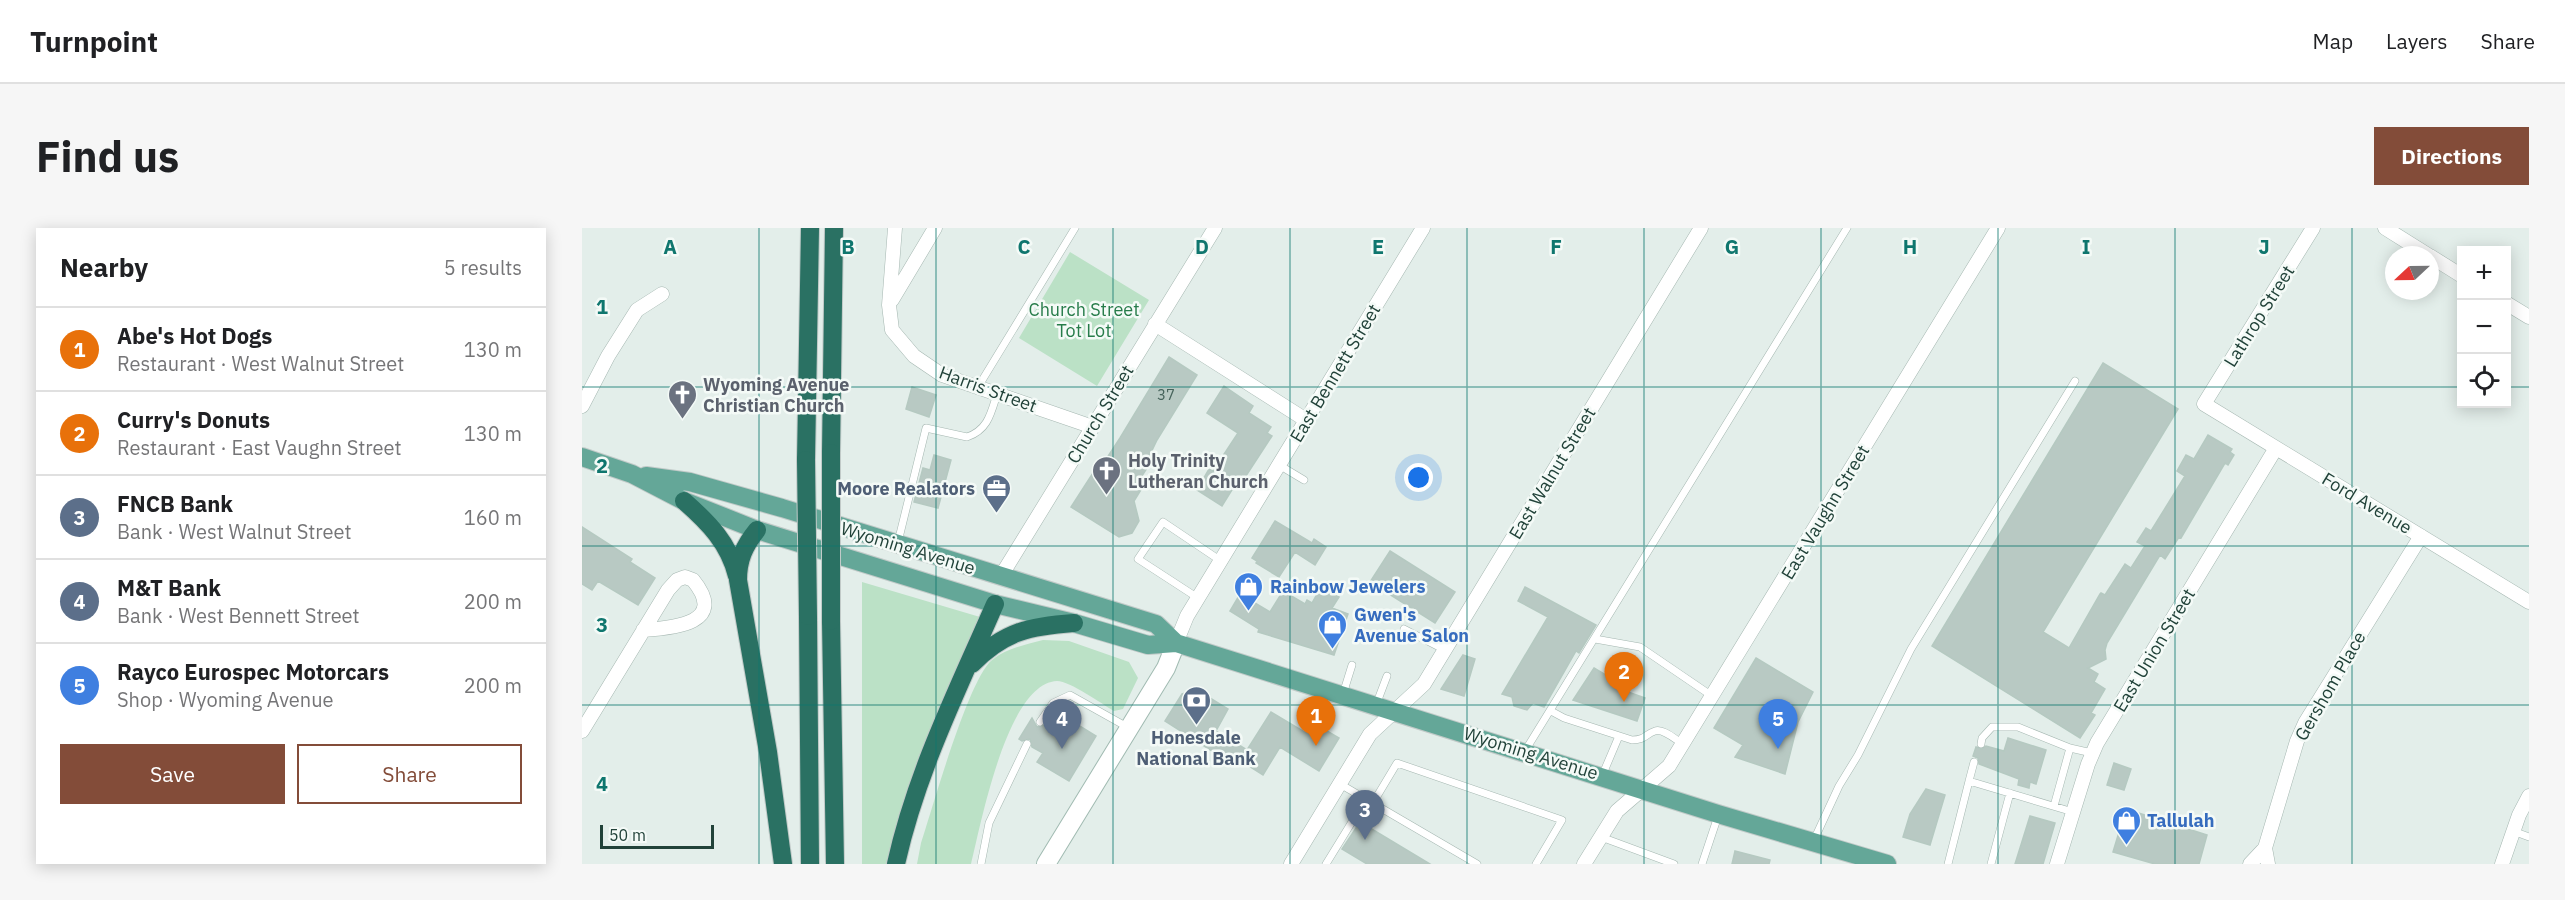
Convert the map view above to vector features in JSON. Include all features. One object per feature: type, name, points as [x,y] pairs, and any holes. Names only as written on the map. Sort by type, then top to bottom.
[{"type":"highway","points":[[810,228],[806,460],[810,864]]},
{"type":"highway","points":[[834,228],[831,621],[835,864]]},
{"type":"highway","points":[[684,501],[705,519],[721,538],[738,580],[768,752],[783,864]]},
{"type":"highway","points":[[738,580],[741,558],[757,530]]},
{"type":"highway","points":[[896,864],[920,781],[996,604]]},
{"type":"highway","points":[[967,669],[990,647],[1013,634],[1033,627],[1074,623]]},
{"type":"main road","name":"Wyoming Avenue","points":[[582,457],[632,474],[684,501],[757,530],[996,604],[1074,623],[1148,645],[1176,643],[1643,788],[1718,814],[1887,864]]},
{"type":"main road","name":"Wyoming Avenue","points":[[632,474],[690,482],[782,508],[1156,624],[1176,643]]},
{"type":"main road","points":[[757,530],[782,508]]},
{"type":"main road","name":"Church Street","points":[[996,604],[1001,576]]},
{"type":"street","name":"Harris Street","points":[[895,228],[889,305],[892,330],[914,356],[942,375],[1093,427]]},
{"type":"street","points":[[889,305],[935,228]]},
{"type":"street","name":"Church Street","points":[[1001,576],[1215,228]]},
{"type":"street","name":"East Bennett Street","points":[[1176,643],[1187,616],[1423,228]]},
{"type":"street","name":"East Walnut Street","points":[[1291,864],[1370,734],[1422,688],[1701,228]]},
{"type":"street","name":"East Vaughn Street","points":[[1584,864],[1617,811],[1669,766],[1998,228]]},
{"type":"street","name":"Lathrop Street","points":[[2204,404],[2313,228]]},
{"type":"street","points":[[2385,228],[2413,246]]},
{"type":"street","points":[[2439,262],[2457,273]]},
{"type":"street","points":[[582,406],[608,356],[637,310],[662,294]]},
{"type":"street","points":[[2511,306],[2529,317]]},
{"type":"street","points":[[1155,324],[1306,420]]},
{"type":"street","name":"Ford Avenue","points":[[2204,404],[2529,602]]},
{"type":"street","name":"East Union Street","points":[[2058,864],[2092,753],[2276,448]]},
{"type":"street","name":"Gershom Place","points":[[2250,864],[2265,848],[2297,741],[2305,723],[2421,536]]},
{"type":"street","points":[[582,731],[643,630],[668,590],[677,580],[685,577],[693,579],[706,599],[705,609],[698,618],[672,627],[643,630]]},
{"type":"street","points":[[1046,864],[1166,668],[1176,643]]},
{"type":"street","points":[[2502,864],[2513,831],[2529,796]]},
{"type":"street","name":"Gershom Place","points":[[2265,848],[2268,864]]},
{"type":"lane","points":[[978,387],[1075,228]]},
{"type":"lane","points":[[1525,752],[1847,228]]},
{"type":"lane","points":[[1813,841],[1839,786],[1858,755],[1911,649],[2075,381]]},
{"type":"lane","points":[[898,544],[926,428],[967,437],[973,435],[989,421],[997,394]]},
{"type":"lane","points":[[1279,465],[1304,480]]},
{"type":"lane","points":[[1198,598],[1138,560],[1163,522],[1221,561]]},
{"type":"lane","points":[[1404,628],[1445,650]]},
{"type":"lane","points":[[1595,639],[1640,647],[1712,696]]},
{"type":"lane","points":[[1342,694],[1352,665]]},
{"type":"lane","points":[[1376,705],[1387,676]]},
{"type":"lane","points":[[1040,722],[1053,703],[1070,695],[1129,728]]},
{"type":"lane","points":[[1551,711],[1564,718],[1619,736],[1641,740],[1655,731],[1662,731],[1683,744]]},
{"type":"lane","points":[[1980,744],[1982,738],[1992,727],[2018,727],[2070,748],[2092,753]]},
{"type":"lane","points":[[1602,776],[1619,736]]},
{"type":"lane","points":[[981,864],[989,823],[1027,744]]},
{"type":"lane","points":[[2054,806],[2070,748]]},
{"type":"lane","points":[[1948,864],[1974,762]]},
{"type":"lane","points":[[1326,864],[1397,763],[1562,820],[1536,864]]},
{"type":"lane","points":[[1969,781],[2073,812]]},
{"type":"lane","points":[[1340,784],[1477,864]]},
{"type":"lane","points":[[1991,864],[2010,793]]},
{"type":"lane","points":[[1702,864],[1718,814]]},
{"type":"lane","points":[[2513,831],[2529,837]]},
{"type":"lane","points":[[1601,837],[1673,864]]},
{"type":"green space","name":"Church Street Tot Lot","points":[[1070,252],[1149,300],[1097,386],[1019,338]]},
{"type":"green space","points":[[862,582],[980,617],[916,769],[886,864],[862,864]]},
{"type":"green space","points":[[1043,640],[1069,641],[1129,662],[1138,678],[1123,709],[1114,711],[1063,682],[1057,681],[1039,688],[1024,705],[1010,729],[989,789],[971,864],[917,864],[921,843],[952,746],[972,692],[983,672],[992,660],[1004,653],[1016,647]]},
{"type":"building","points":[[1169,357],[1197,375],[1157,440],[1146,463],[1149,465],[1136,485],[1142,488],[1134,501],[1139,521],[1132,533],[1119,537],[1071,507],[1100,462],[1103,464],[1120,438]]},
{"type":"building","points":[[2103,363],[2178,409],[2043,632],[2069,648],[2100,594],[2105,595],[2125,564],[2131,568],[2145,546],[2137,542],[2146,528],[2151,531],[2185,476],[2177,471],[2186,455],[2194,459],[2208,435],[2232,449],[2230,452],[2234,455],[2228,465],[2225,463],[2181,538],[2179,537],[2165,559],[2160,555],[2107,643],[2106,659],[2088,668],[2098,674],[2094,682],[2105,689],[2091,713],[2095,715],[2080,738],[1932,646]]},
{"type":"building","points":[[1224,386],[1253,406],[1249,413],[1271,427],[1267,433],[1272,436],[1242,482],[1238,480],[1222,506],[1197,490],[1209,469],[1213,471],[1238,433],[1207,413]]},
{"type":"building","points":[[912,387],[936,395],[929,417],[906,409]]},
{"type":"building","points":[[934,455],[951,460],[938,508],[914,502],[923,468],[930,470]]},
{"type":"building","points":[[1275,521],[1312,543],[1314,539],[1326,547],[1315,565],[1295,552],[1279,577],[1256,563],[1257,561],[1252,558]]},
{"type":"building","points":[[582,527],[632,559],[630,562],[655,578],[638,605],[598,581],[592,590],[582,584]]},
{"type":"building","points":[[1390,551],[1455,592],[1435,623],[1370,582]]},
{"type":"building","points":[[1321,587],[1339,597],[1332,608],[1348,614],[1334,655],[1258,632],[1259,629],[1230,611],[1240,594],[1270,612],[1283,591],[1305,604],[1307,600],[1312,603]]},
{"type":"building","points":[[1525,587],[1596,625],[1579,653],[1576,651],[1544,707],[1533,703],[1527,710],[1514,706],[1512,697],[1502,694],[1548,617],[1518,601]]},
{"type":"building","points":[[1463,655],[1475,659],[1464,696],[1441,689]]},
{"type":"building","points":[[1756,658],[1813,692],[1798,722],[1785,774],[1735,757],[1743,745],[1714,728]]},
{"type":"building","points":[[1594,668],[1614,680],[1618,673],[1632,680],[1628,692],[1645,698],[1637,721],[1573,700]]},
{"type":"building","points":[[1197,690],[1228,709],[1216,731],[1247,750],[1271,712],[1306,733],[1312,722],[1339,738],[1319,771],[1280,747],[1263,775],[1230,754],[1226,760],[1165,721],[1182,694]]},
{"type":"building","points":[[1065,717],[1096,736],[1069,781],[1037,762],[1043,753],[1032,747],[1030,739],[1022,741],[1019,739],[1032,718],[1037,727],[1045,725],[1056,732]]},
{"type":"building","points":[[2008,738],[2046,750],[2036,784],[2030,782],[2029,788],[2018,785],[2019,779],[1979,764],[1978,758],[1973,756],[1976,747],[1982,749],[1986,746],[2004,751]]},
{"type":"building","points":[[2114,763],[2131,769],[2124,790],[2107,785]]},
{"type":"building","points":[[1926,789],[1945,795],[1930,845],[1903,837],[1910,814]]},
{"type":"building","points":[[2126,809],[2207,835],[2199,864],[2155,864],[2113,852]]},
{"type":"building","points":[[2030,816],[2055,823],[2043,864],[2015,864]]},
{"type":"building","points":[[1360,822],[1430,864],[1367,864],[1342,849]]},
{"type":"building","points":[[1735,851],[1770,860],[1769,864],[1732,864]]},
{"type":"place","name":"Wyoming Avenue Christian Church","points":[[682,420]]},
{"type":"place","name":"Holy Trinity Lutheran Church","points":[[1107,496]]},
{"type":"place","name":"Moore Realators","points":[[996,514]]},
{"type":"place","name":"Rainbow Jewelers","points":[[1249,612]]},
{"type":"place","name":"Gwen's Avenue Salon","points":[[1333,650]]},
{"type":"place","name":"Curry's Donuts","points":[[1624,702]]},
{"type":"place","name":"Honesdale National Bank","points":[[1196,726]]},
{"type":"place","name":"Abe's Hot Dogs","points":[[1316,746]]},
{"type":"place","name":"M&T Bank","points":[[1062,749]]},
{"type":"place","name":"Rayco Eurospec Motorcars","points":[[1778,749]]},
{"type":"place","name":"FNCB Bank","points":[[1365,840]]},
{"type":"place","name":"Tallulah","points":[[2126,846]]}]
